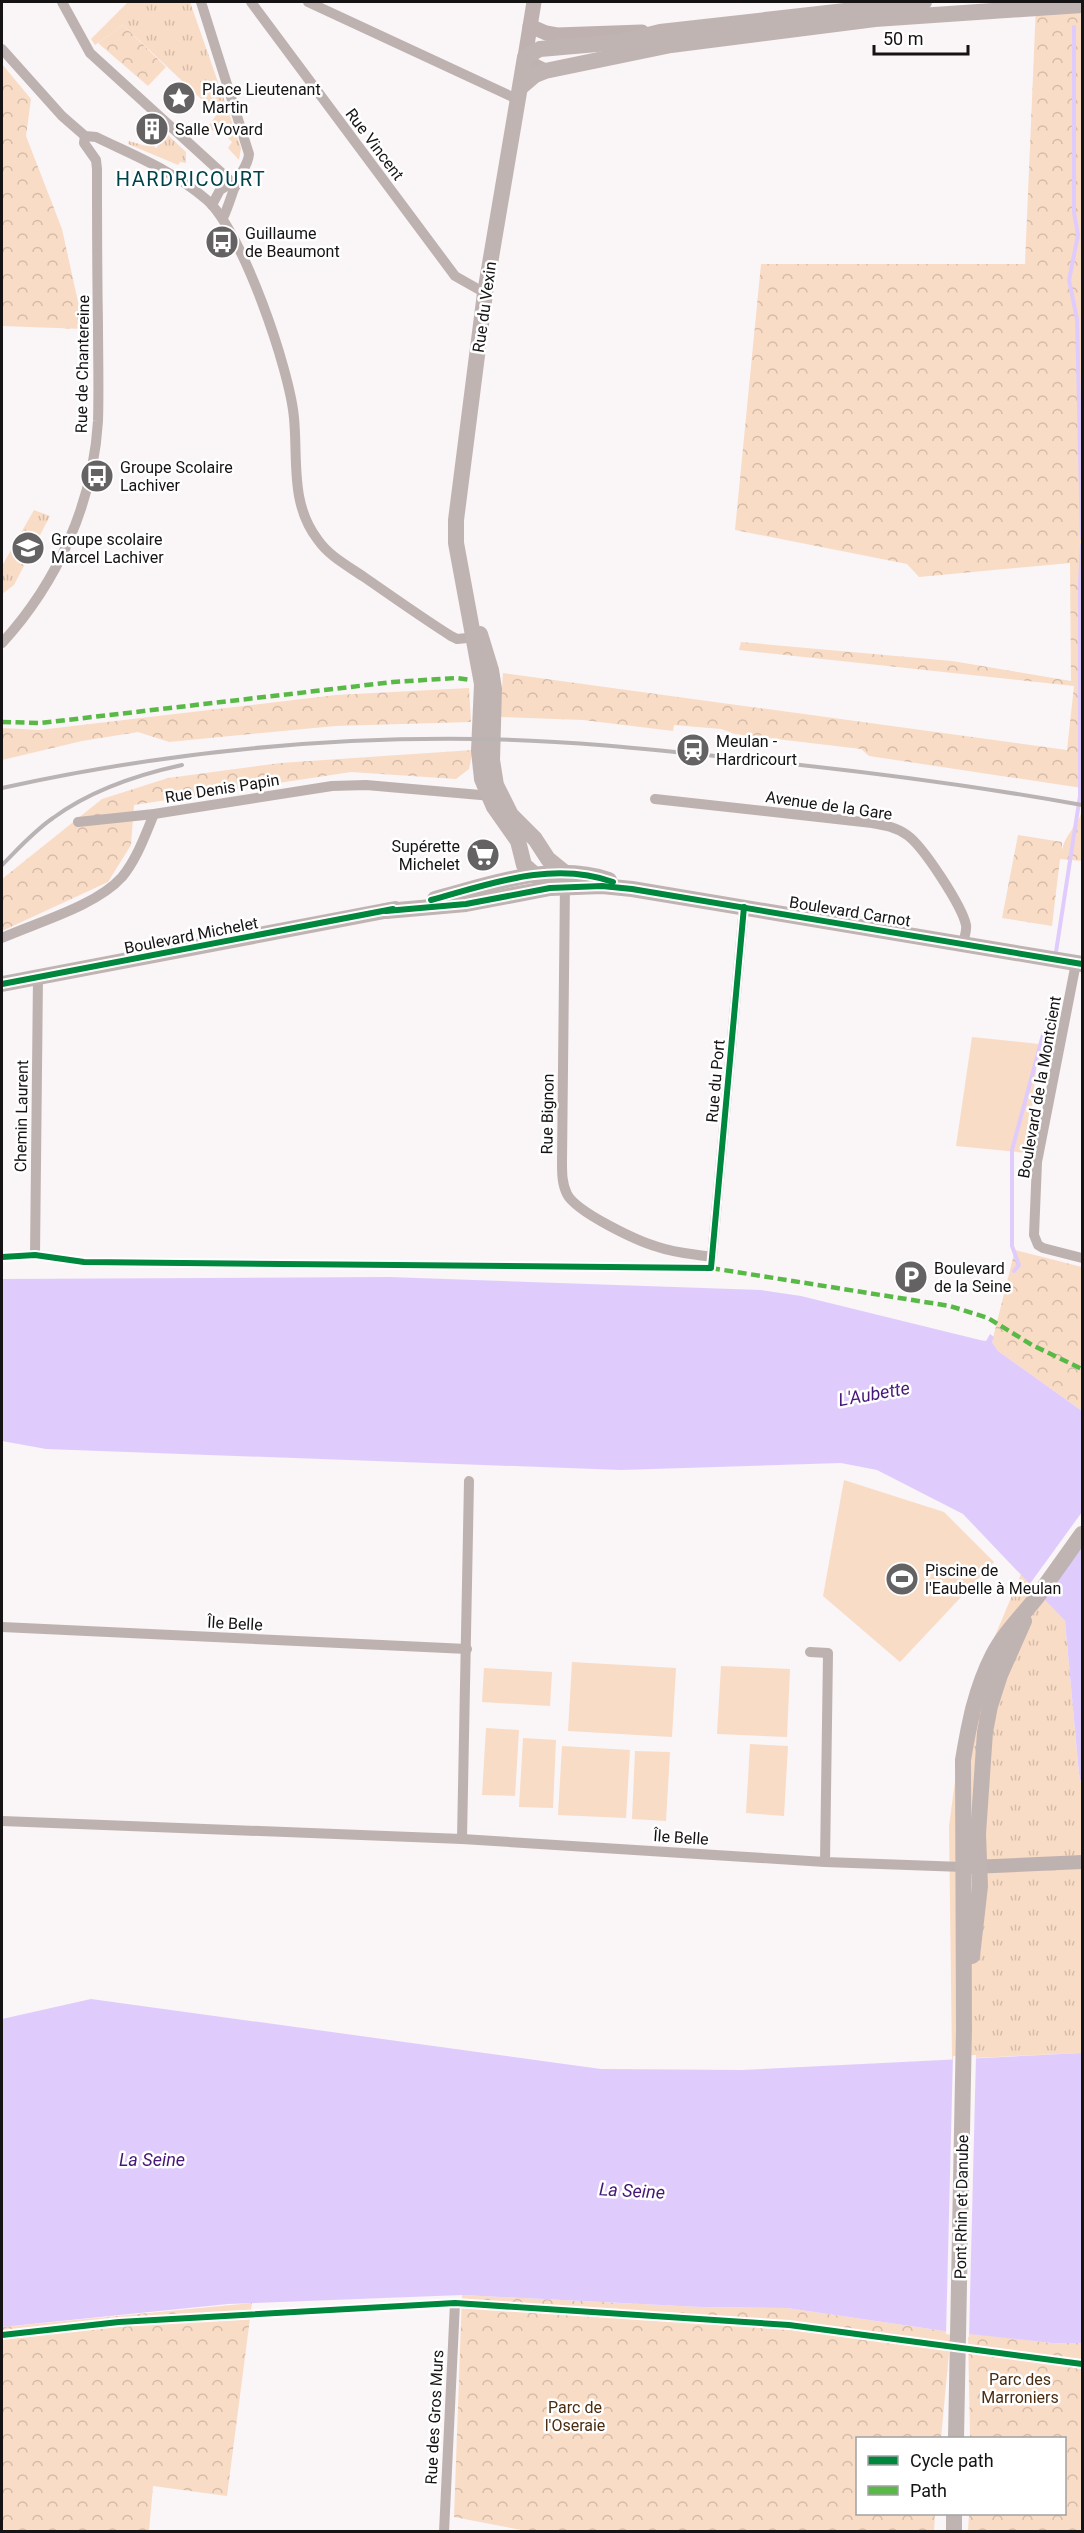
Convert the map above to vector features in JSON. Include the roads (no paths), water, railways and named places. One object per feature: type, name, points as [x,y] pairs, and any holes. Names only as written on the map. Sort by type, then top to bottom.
[{"type":"main road","name":"Rue du Vexin","points":[[534,2],[485,293],[456,527],[457,549],[477,637],[482,690],[480,771],[518,841],[542,877]]},
{"type":"main road","points":[[530,26],[557,35],[660,32],[924,2]]},
{"type":"main road","points":[[520,93],[535,75],[545,71],[671,45],[875,19],[1083,5]]},
{"type":"main road","points":[[545,71],[525,57],[540,49],[620,42],[660,32]]},
{"type":"main road","name":"Rue du Vexin","points":[[494,796],[535,839],[542,877]]},
{"type":"main road","name":"Boulevard Carnot","points":[[542,877],[594,876],[632,889],[1074,962]]},
{"type":"main road","name":"Boulevard Michelet","points":[[2,984],[386,911],[466,904],[542,877]]},
{"type":"main road","name":"Pont Rhin et Danube","points":[[956,2437],[964,2028],[980,1890],[971,1867],[978,1834],[982,1761],[990,1706],[1000,1675],[1035,1599],[1083,1534]]},
{"type":"main road","points":[[954,2515],[954,2532]]},
{"type":"street","points":[[62,2],[90,53],[234,183]]},
{"type":"street","points":[[201,2],[248,146],[248,163],[234,183],[231,201],[223,218]]},
{"type":"street","name":"Rue Vincent","points":[[251,2],[455,276],[485,293]]},
{"type":"street","points":[[308,2],[520,93]]},
{"type":"street","points":[[2,49],[55,108],[85,136],[96,137],[180,179],[212,205],[223,218],[251,278],[286,375],[293,408],[297,493],[305,518],[318,540],[338,559],[451,636],[457,639],[477,637]]},
{"type":"street","name":"Rue de Chantereine","points":[[2,643],[36,600],[71,537],[86,491],[95,445],[98,392],[97,169],[96,159],[84,142],[85,136]]},
{"type":"street","points":[[212,205],[220,190],[234,183]]},
{"type":"street","name":"Rue Denis Papin","points":[[2,938],[100,896],[123,876],[139,849],[154,814],[332,786],[366,785],[494,796]]},
{"type":"street","name":"Avenue de la Gare","points":[[655,799],[872,823],[897,829],[918,845],[954,898],[963,914],[966,927],[963,944]]},
{"type":"street","points":[[78,822],[154,814]]},
{"type":"street","name":"Rue Bignon","points":[[542,877],[561,1162],[563,1183],[568,1196],[577,1206],[633,1237],[659,1248],[712,1257]]},
{"type":"street","name":"Rue du Port","points":[[712,1257],[744,907]]},
{"type":"street","name":"Boulevard de la Montcient","points":[[1074,962],[1037,1162],[1034,1235],[1038,1245],[1043,1248],[1083,1258]]},
{"type":"street","name":"Chemin Laurent","points":[[34,1256],[38,977]]},
{"type":"street","points":[[462,1839],[469,1481]]},
{"type":"street","name":"Île Belle","points":[[2,1627],[466,1649]]},
{"type":"street","points":[[810,1652],[828,1653],[825,1862]]},
{"type":"street","name":"Île Belle","points":[[2,1821],[462,1839],[825,1862],[971,1867]]},
{"type":"street","points":[[971,1867],[1083,1862]]},
{"type":"street","name":"Rue des Gros Murs","points":[[444,2532],[455,2303]]},
{"type":"water","points":[[389,1277],[761,1290],[801,1296],[980,1340],[986,1341],[990,1334],[994,1337],[992,1342],[998,1351],[1082,1411],[1082,1787],[1065,1621],[963,1514],[877,1470],[841,1463],[621,1470],[46,1449],[2,1441],[2,1279]]},
{"type":"water","name":"La Seine","points":[[91,1999],[601,2069],[742,2070],[1082,2053],[1082,2343],[1052,2343],[951,2332],[787,2308],[700,2307],[462,2295],[228,2304],[2,2327],[2,2019]]},
{"type":"waterway","points":[[1074,27],[1074,213],[1078,235],[1069,280],[1077,319],[1082,539]]},
{"type":"waterway","points":[[1056,952],[1080,796],[1082,545]]},
{"type":"waterway","name":"L'Aubette","points":[[1014,1271],[1019,1265],[1012,1246],[1012,1150],[1044,1031]]},
{"type":"railway","points":[[2,788],[118,766],[236,750],[355,741],[474,739],[547,741],[803,765],[963,786],[1082,805]]},
{"type":"railway","points":[[2,865],[39,829],[83,799],[131,779],[182,765]]},
{"type":"place","name":"Place Lieutenant Martin","points":[[179,98]]},
{"type":"place","name":"Salle Vovard","points":[[152,129]]},
{"type":"place","name":"Guillaume de Beaumont","points":[[222,242]]},
{"type":"place","name":"Groupe Scolaire Lachiver","points":[[97,476]]},
{"type":"place","name":"Groupe scolaire Marcel Lachiver","points":[[28,548]]},
{"type":"place","name":"Meulan - Hardricourt","points":[[693,750]]},
{"type":"place","name":"Supérette Michelet","points":[[483,855]]},
{"type":"place","name":"Boulevard de la Seine","points":[[911,1277]]},
{"type":"place","name":"Piscine de l'Eaubelle à Meulan","points":[[902,1579]]},
{"type":"district","name":"HARDRICOURT","points":[[191,179]]},
{"type":"park label","name":"Parc des Marroniers","points":[[1020,2388]]},
{"type":"park label","name":"Parc de l'Oseraie","points":[[575,2416]]}]
